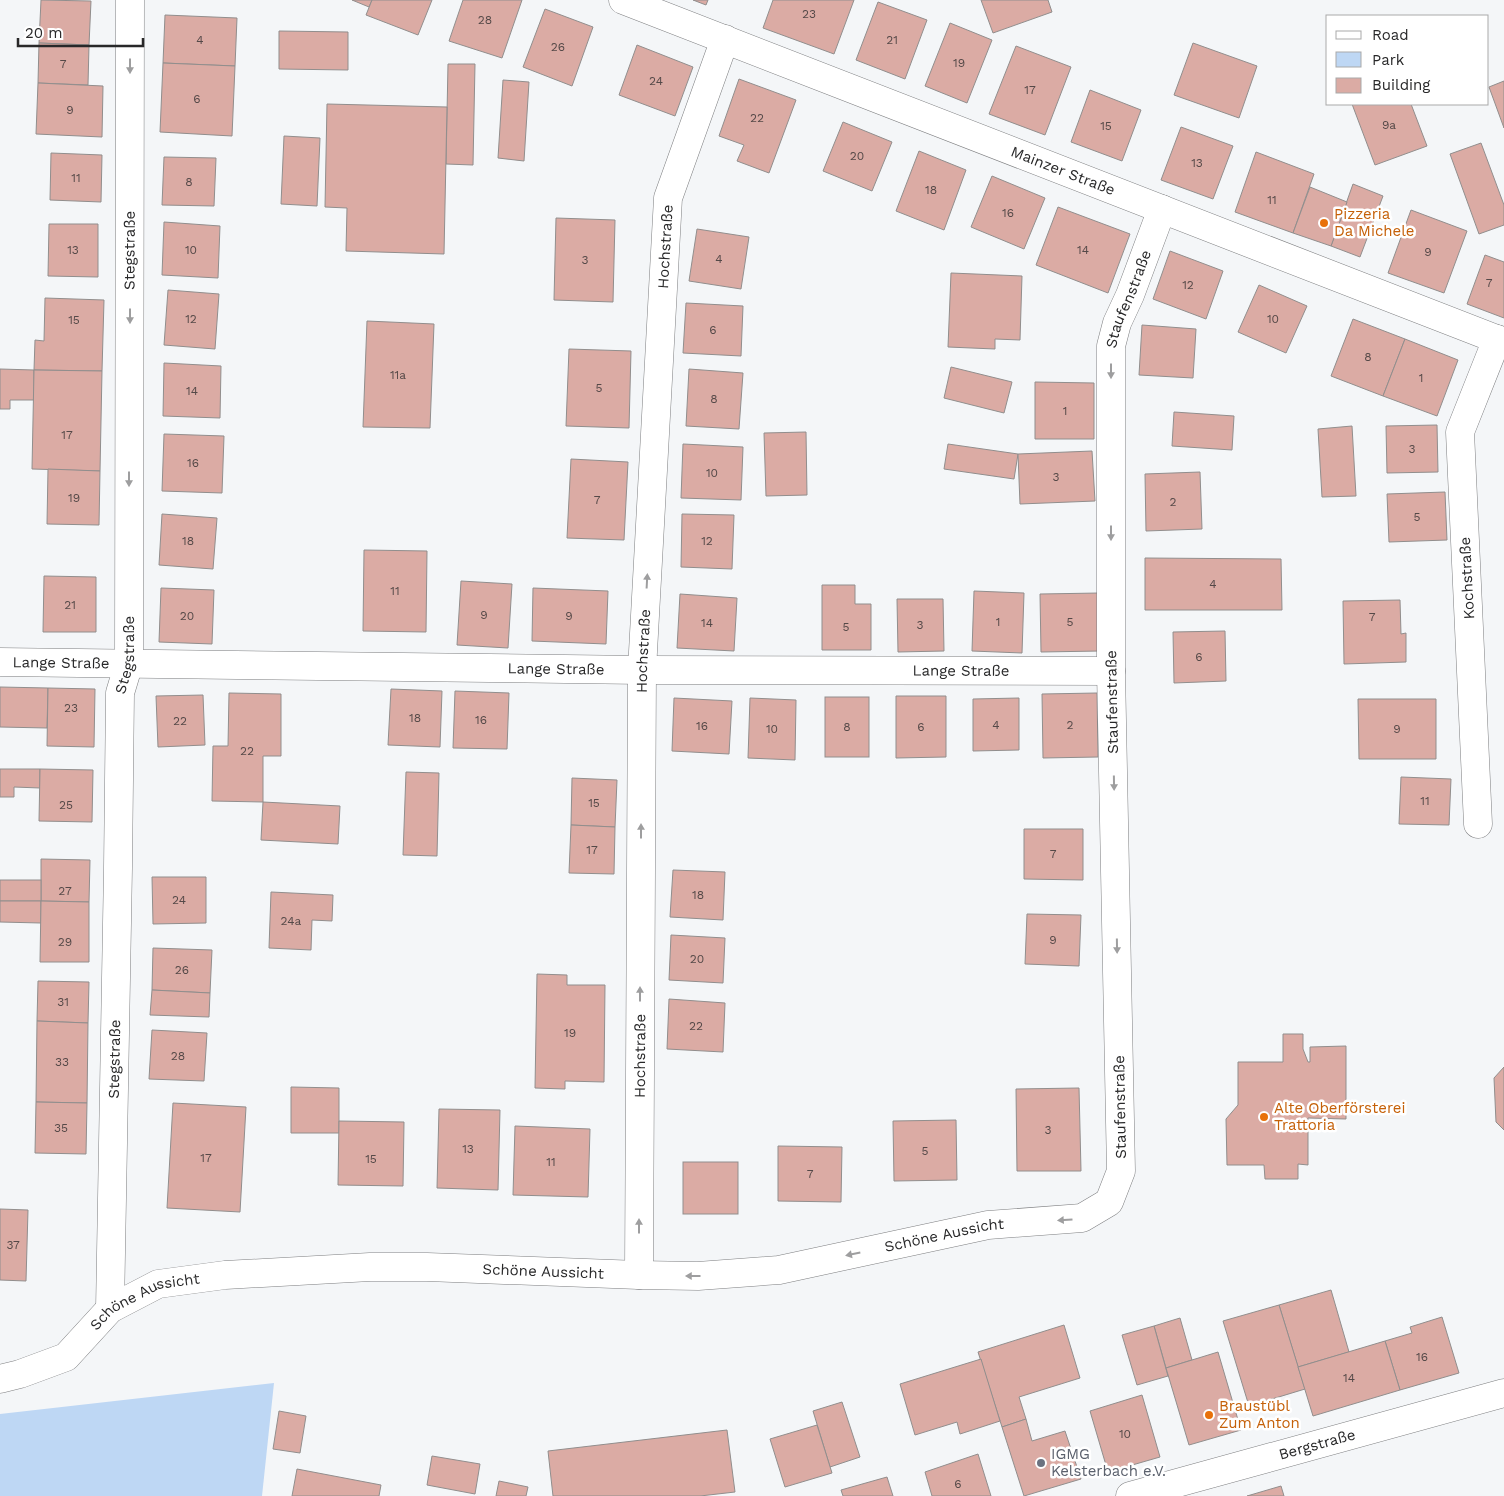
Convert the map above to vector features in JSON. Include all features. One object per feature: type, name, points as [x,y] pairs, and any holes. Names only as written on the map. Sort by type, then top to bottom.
[{"type":"street","name":"Stegstraße","points":[[110,1309],[120,693],[129,663],[130,0]]},
{"type":"street","name":"Mainzer Straße","points":[[623,0],[1501,340]]},
{"type":"street","name":"Hochstraße","points":[[638,1275],[642,670],[668,198],[724,39]]},
{"type":"street","name":"Staufenstraße","points":[[1109,1202],[1121,1171],[1111,671],[1111,346],[1162,209]]},
{"type":"street","name":"Kochstraße","points":[[1478,824],[1460,432],[1501,340]]},
{"type":"street","name":"Lange Straße","points":[[0,662],[642,670],[1111,671]]},
{"type":"street","name":"Schöne Aussicht","points":[[0,1379],[20,1374],[66,1357],[110,1309],[158,1284],[234,1274],[370,1267],[427,1267],[698,1276],[779,1270],[988,1225],[1082,1218],[1109,1202]]},
{"type":"street","name":"Bergstraße","points":[[1130,1496],[1504,1393]]},
{"type":"green space","points":[[274,1383],[262,1496],[0,1496],[0,1414]]},
{"type":"building","points":[[41,0],[91,1],[89,45],[39,43]]},
{"type":"building","points":[[352,0],[372,0],[369,7]]},
{"type":"building","points":[[372,0],[432,0],[418,35],[366,15]]},
{"type":"building","points":[[463,0],[522,0],[502,58],[449,41]]},
{"type":"building","points":[[693,0],[708,0],[706,5]]},
{"type":"building","points":[[773,0],[854,0],[834,54],[763,28]]},
{"type":"building","points":[[981,0],[1048,0],[1052,12],[993,33]]},
{"type":"building","points":[[878,2],[927,20],[905,79],[856,60]]},
{"type":"building","points":[[545,9],[593,27],[572,86],[523,67]]},
{"type":"building","points":[[165,15],[237,18],[235,66],[163,63]]},
{"type":"building","points":[[950,23],[992,40],[967,103],[925,86]]},
{"type":"building","points":[[279,31],[348,32],[348,70],[279,69]]},
{"type":"building","points":[[39,43],[89,45],[88,85],[38,83]]},
{"type":"building","points":[[1193,43],[1257,66],[1239,118],[1174,95]]},
{"type":"building","points":[[637,45],[693,67],[675,116],[619,95]]},
{"type":"building","points":[[1016,46],[1071,67],[1045,135],[989,114]]},
{"type":"building","points":[[163,63],[235,66],[232,136],[160,132]]},
{"type":"building","points":[[448,64],[475,64],[473,165],[446,164]]},
{"type":"building","points":[[739,79],[796,100],[769,173],[737,161],[744,145],[719,136]]},
{"type":"building","points":[[503,80],[529,82],[524,161],[498,158]]},
{"type":"building","points":[[1504,81],[1504,128],[1489,87]]},
{"type":"building","points":[[38,83],[103,86],[102,137],[36,134]]},
{"type":"building","points":[[1090,90],[1141,110],[1122,161],[1071,142]]},
{"type":"building","points":[[327,104],[447,107],[444,254],[346,251],[347,208],[325,207]]},
{"type":"building","points":[[1352,105],[1411,105],[1427,146],[1375,165]]},
{"type":"building","points":[[843,122],[892,142],[872,191],[823,171]]},
{"type":"building","points":[[1181,127],[1233,146],[1213,199],[1161,180]]},
{"type":"building","points":[[284,136],[320,138],[317,206],[281,204]]},
{"type":"building","points":[[1481,143],[1504,205],[1504,225],[1479,234],[1450,154]]},
{"type":"building","points":[[919,151],[966,170],[944,230],[896,211]]},
{"type":"building","points":[[1256,152],[1314,174],[1293,233],[1235,212]]},
{"type":"building","points":[[51,153],[102,155],[101,202],[50,200]]},
{"type":"building","points":[[164,157],[216,158],[214,206],[162,205]]},
{"type":"building","points":[[992,176],[1045,198],[1024,249],[971,227]]},
{"type":"building","points":[[1353,184],[1383,196],[1360,257],[1331,246]]},
{"type":"building","points":[[1310,187],[1347,202],[1331,246],[1293,233]]},
{"type":"building","points":[[1058,207],[1130,234],[1108,293],[1036,265]]},
{"type":"building","points":[[1411,210],[1467,231],[1444,293],[1388,273]]},
{"type":"building","points":[[556,218],[615,220],[613,302],[554,300]]},
{"type":"building","points":[[164,222],[220,226],[218,278],[162,275]]},
{"type":"building","points":[[49,224],[98,224],[98,277],[48,276]]},
{"type":"building","points":[[697,229],[749,237],[741,289],[689,281]]},
{"type":"building","points":[[1170,251],[1223,271],[1206,319],[1153,299]]},
{"type":"building","points":[[1485,255],[1504,262],[1504,318],[1467,304]]},
{"type":"building","points":[[951,273],[1022,276],[1020,340],[995,339],[995,349],[948,347]]},
{"type":"building","points":[[1259,285],[1307,306],[1286,353],[1238,332]]},
{"type":"building","points":[[168,290],[219,294],[215,349],[164,345]]},
{"type":"building","points":[[45,298],[104,300],[102,371],[34,370],[35,340],[44,341]]},
{"type":"building","points":[[686,303],[743,306],[741,356],[683,353]]},
{"type":"building","points":[[1353,319],[1405,339],[1383,396],[1331,376]]},
{"type":"building","points":[[367,321],[434,324],[430,428],[363,427]]},
{"type":"building","points":[[1142,325],[1196,329],[1193,378],[1139,375]]},
{"type":"building","points":[[1405,339],[1458,360],[1437,416],[1383,396]]},
{"type":"building","points":[[569,349],[631,351],[629,428],[566,426]]},
{"type":"building","points":[[164,363],[221,366],[220,418],[163,416]]},
{"type":"building","points":[[951,367],[1012,382],[1004,413],[944,398]]},
{"type":"building","points":[[0,369],[34,370],[34,400],[10,400],[10,409],[0,409]]},
{"type":"building","points":[[689,369],[743,373],[739,429],[686,426]]},
{"type":"building","points":[[34,370],[102,371],[100,471],[32,469]]},
{"type":"building","points":[[1035,382],[1094,383],[1094,439],[1035,439]]},
{"type":"building","points":[[1174,412],[1234,416],[1232,450],[1172,446]]},
{"type":"building","points":[[1437,425],[1438,472],[1387,473],[1386,426]]},
{"type":"building","points":[[1352,426],[1356,496],[1322,497],[1318,429]]},
{"type":"building","points":[[806,432],[807,495],[766,496],[764,433]]},
{"type":"building","points":[[164,434],[224,436],[222,493],[162,491]]},
{"type":"building","points":[[683,444],[743,447],[741,500],[681,498]]},
{"type":"building","points":[[948,444],[1018,454],[1014,479],[944,469]]},
{"type":"building","points":[[1092,451],[1095,501],[1020,504],[1018,454]]},
{"type":"building","points":[[571,459],[628,462],[624,540],[567,538]]},
{"type":"building","points":[[48,469],[100,471],[99,525],[47,524]]},
{"type":"building","points":[[1200,472],[1202,529],[1146,531],[1145,474]]},
{"type":"building","points":[[1445,492],[1447,540],[1389,542],[1387,494]]},
{"type":"building","points":[[162,514],[217,518],[213,569],[159,565]]},
{"type":"building","points":[[682,514],[734,515],[732,569],[681,567]]},
{"type":"building","points":[[364,550],[427,551],[426,632],[363,631]]},
{"type":"building","points":[[1145,558],[1281,559],[1282,610],[1145,610]]},
{"type":"building","points":[[44,576],[96,577],[96,632],[43,632]]},
{"type":"building","points":[[461,581],[512,584],[508,648],[457,645]]},
{"type":"building","points":[[822,585],[855,585],[855,604],[871,604],[871,650],[822,650]]},
{"type":"building","points":[[161,588],[214,590],[212,644],[159,642]]},
{"type":"building","points":[[533,588],[608,591],[606,644],[532,641]]},
{"type":"building","points":[[974,591],[1024,593],[1022,653],[972,651]]},
{"type":"building","points":[[1099,593],[1100,651],[1041,652],[1040,594]]},
{"type":"building","points":[[680,594],[737,598],[734,651],[677,648]]},
{"type":"building","points":[[897,599],[943,599],[944,651],[898,652]]},
{"type":"building","points":[[1400,600],[1401,634],[1406,633],[1406,662],[1344,664],[1343,601]]},
{"type":"building","points":[[1225,631],[1226,681],[1174,683],[1173,632]]},
{"type":"building","points":[[0,687],[48,688],[47,728],[0,727]]},
{"type":"building","points":[[48,688],[95,689],[94,747],[47,746]]},
{"type":"building","points":[[391,689],[442,691],[440,747],[388,745]]},
{"type":"building","points":[[455,691],[509,693],[507,749],[453,748]]},
{"type":"building","points":[[229,693],[281,694],[281,756],[263,756],[263,802],[212,801],[213,746],[228,746]]},
{"type":"building","points":[[1097,693],[1098,757],[1043,758],[1042,694]]},
{"type":"building","points":[[203,695],[205,745],[158,747],[156,696]]},
{"type":"building","points":[[896,696],[946,696],[946,757],[896,758]]},
{"type":"building","points":[[825,697],[869,697],[869,757],[825,757]]},
{"type":"building","points":[[674,698],[732,701],[729,754],[672,751]]},
{"type":"building","points":[[750,698],[796,700],[795,760],[748,758]]},
{"type":"building","points":[[1019,698],[1019,750],[973,751],[973,699]]},
{"type":"building","points":[[1358,699],[1436,699],[1436,759],[1359,759]]},
{"type":"building","points":[[0,769],[40,769],[40,788],[14,787],[14,797],[0,797]]},
{"type":"building","points":[[40,769],[93,770],[92,822],[39,821]]},
{"type":"building","points":[[406,772],[439,773],[437,856],[403,855]]},
{"type":"building","points":[[1401,777],[1451,779],[1449,825],[1399,824]]},
{"type":"building","points":[[572,778],[617,780],[615,827],[571,825]]},
{"type":"building","points":[[263,802],[340,806],[338,844],[261,840]]},
{"type":"building","points":[[571,825],[615,827],[614,874],[569,873]]},
{"type":"building","points":[[1024,829],[1083,829],[1083,880],[1024,879]]},
{"type":"building","points":[[41,859],[90,860],[89,902],[41,901]]},
{"type":"building","points":[[673,870],[725,872],[723,920],[670,917]]},
{"type":"building","points":[[152,877],[206,877],[206,923],[153,924]]},
{"type":"building","points":[[0,880],[41,880],[41,901],[0,901]]},
{"type":"building","points":[[271,892],[333,895],[332,921],[312,920],[311,950],[269,948]]},
{"type":"building","points":[[0,901],[41,901],[41,923],[0,922]]},
{"type":"building","points":[[41,901],[89,902],[89,962],[40,962]]},
{"type":"building","points":[[1027,914],[1081,915],[1079,966],[1025,964]]},
{"type":"building","points":[[671,935],[725,938],[723,983],[669,980]]},
{"type":"building","points":[[153,948],[212,950],[210,993],[152,990]]},
{"type":"building","points":[[537,974],[567,975],[567,985],[605,985],[604,1082],[565,1081],[565,1089],[535,1088]]},
{"type":"building","points":[[38,981],[89,982],[88,1023],[37,1021]]},
{"type":"building","points":[[152,990],[210,993],[209,1017],[150,1015]]},
{"type":"building","points":[[669,999],[725,1003],[723,1052],[667,1049]]},
{"type":"building","points":[[37,1021],[88,1023],[87,1103],[36,1102]]},
{"type":"building","points":[[152,1030],[207,1033],[204,1081],[149,1079]]},
{"type":"building","points":[[1283,1034],[1303,1034],[1303,1049],[1308,1062],[1310,1062],[1310,1047],[1346,1046],[1346,1119],[1308,1118],[1308,1165],[1298,1164],[1298,1179],[1265,1179],[1264,1165],[1227,1165],[1226,1119],[1238,1105],[1238,1062],[1283,1062]]},
{"type":"building","points":[[1504,1067],[1504,1130],[1496,1122],[1494,1078]]},
{"type":"building","points":[[291,1087],[339,1088],[339,1133],[291,1133]]},
{"type":"building","points":[[1079,1088],[1081,1171],[1017,1171],[1016,1089]]},
{"type":"building","points":[[36,1102],[87,1103],[86,1154],[35,1153]]},
{"type":"building","points":[[173,1103],[246,1107],[240,1212],[167,1208]]},
{"type":"building","points":[[439,1109],[500,1110],[498,1190],[437,1188]]},
{"type":"building","points":[[956,1120],[957,1180],[894,1181],[893,1121]]},
{"type":"building","points":[[339,1121],[404,1122],[403,1186],[338,1185]]},
{"type":"building","points":[[515,1126],[590,1129],[588,1197],[513,1195]]},
{"type":"building","points":[[778,1146],[842,1147],[841,1202],[778,1201]]},
{"type":"building","points":[[683,1162],[738,1162],[738,1214],[683,1214]]},
{"type":"building","points":[[0,1209],[28,1210],[26,1281],[0,1280]]},
{"type":"building","points":[[1331,1290],[1349,1352],[1298,1367],[1279,1305]]},
{"type":"building","points":[[1279,1305],[1305,1389],[1249,1406],[1223,1321]]},
{"type":"building","points":[[1442,1317],[1459,1373],[1400,1390],[1385,1341],[1412,1333],[1410,1327]]},
{"type":"building","points":[[1180,1318],[1192,1360],[1166,1368],[1154,1326]]},
{"type":"building","points":[[1064,1325],[1080,1378],[1019,1397],[1026,1419],[1002,1427],[978,1352]]},
{"type":"building","points":[[1154,1326],[1168,1376],[1137,1385],[1122,1335]]},
{"type":"building","points":[[1385,1341],[1400,1390],[1313,1416],[1298,1367]]},
{"type":"building","points":[[1218,1352],[1241,1430],[1189,1445],[1166,1368]]},
{"type":"building","points":[[981,1359],[1000,1421],[960,1434],[957,1422],[915,1435],[900,1384]]},
{"type":"building","points":[[1142,1395],[1160,1457],[1108,1472],[1090,1411]]},
{"type":"building","points":[[842,1402],[860,1457],[830,1467],[813,1411]]},
{"type":"building","points":[[279,1411],[306,1416],[300,1453],[273,1449]]},
{"type":"building","points":[[1026,1419],[1032,1441],[1065,1431],[1081,1479],[1024,1496],[1002,1427]]},
{"type":"building","points":[[817,1425],[832,1473],[785,1487],[770,1439]]},
{"type":"building","points":[[727,1430],[735,1492],[700,1496],[553,1496],[548,1451]]},
{"type":"building","points":[[978,1454],[991,1496],[932,1496],[925,1472]]},
{"type":"building","points":[[432,1456],[480,1464],[475,1494],[427,1485]]},
{"type":"building","points":[[297,1469],[381,1485],[379,1496],[292,1496]]},
{"type":"building","points":[[887,1477],[893,1496],[843,1496],[841,1490]]},
{"type":"building","points":[[499,1481],[528,1487],[526,1496],[496,1496]]},
{"type":"building","points":[[1281,1486],[1284,1496],[1247,1496]]},
{"type":"place","name":"Pizzeria Da Michele","points":[[1324,223]]},
{"type":"place","name":"Alte Oberförsterei Trattoria","points":[[1264,1117]]},
{"type":"place","name":"Braustübl Zum Anton","points":[[1209,1415]]},
{"type":"place","name":"IGMG Kelsterbach e.V.","points":[[1041,1463]]}]
